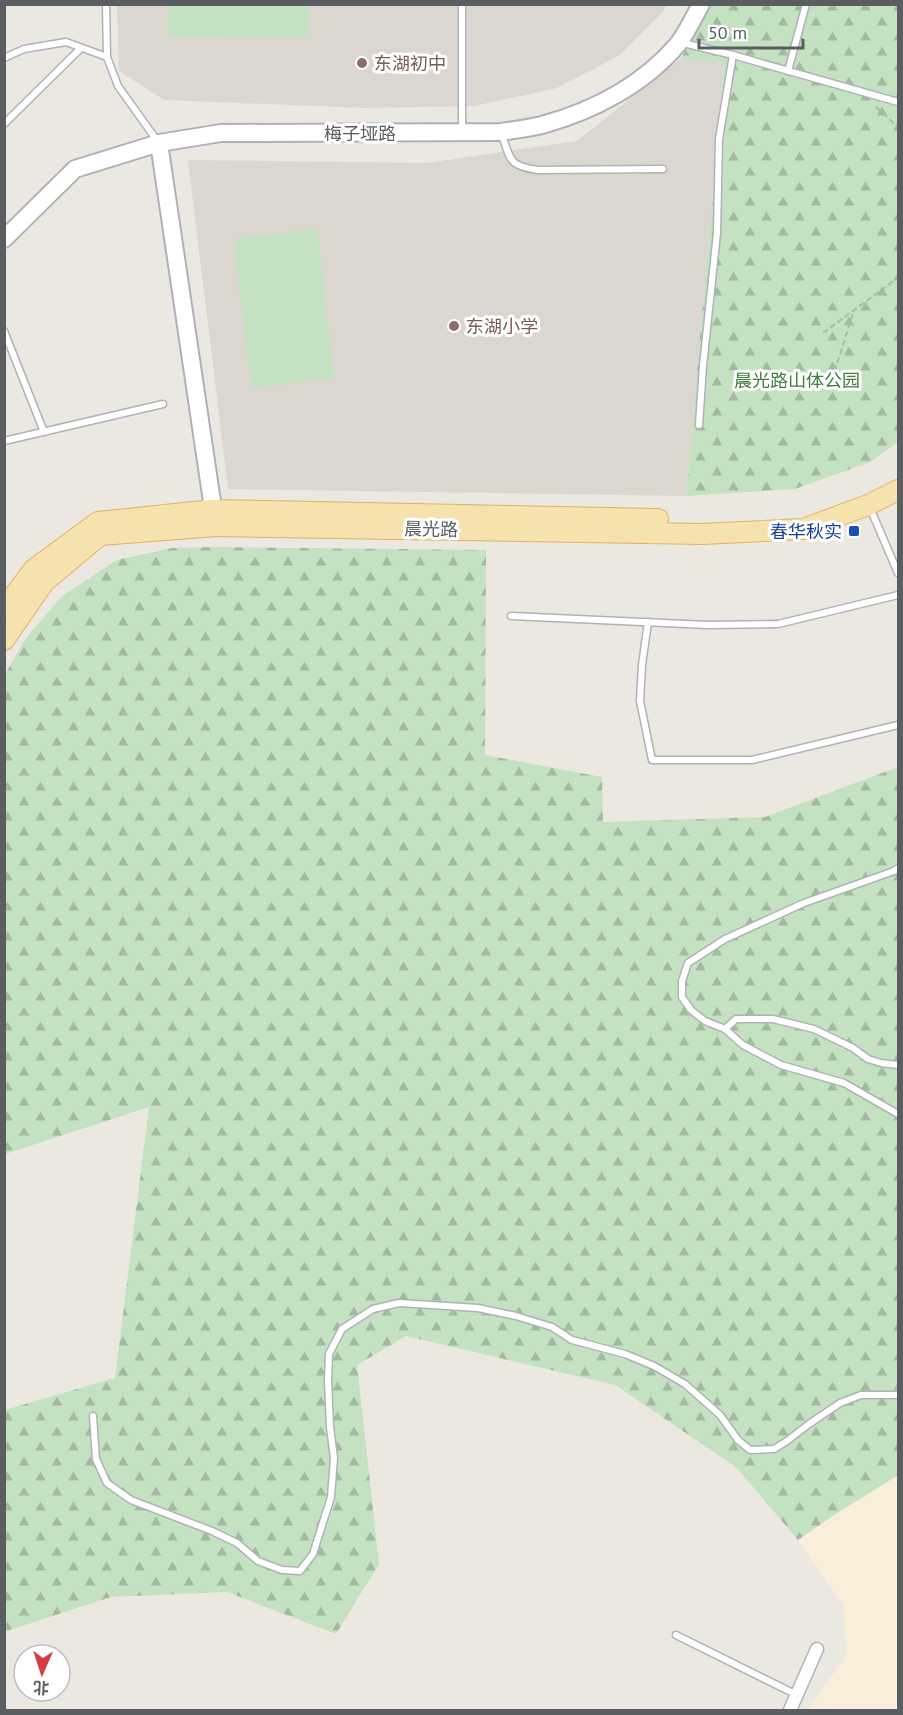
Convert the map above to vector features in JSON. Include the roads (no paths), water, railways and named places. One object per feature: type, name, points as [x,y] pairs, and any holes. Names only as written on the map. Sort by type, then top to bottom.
[{"type":"main road","name":"晨光路","points":[[4,609],[34,569],[98,522],[214,518],[703,520],[804,517],[862,496],[898,477]]},
{"type":"main road","name":"晨光路","points":[[4,640],[44,582],[100,535],[214,518],[703,534],[803,529],[868,505],[898,490]]},
{"type":"street","name":"梅子垭路","points":[[4,239],[75,170],[159,143],[221,133],[501,132],[540,125],[576,114],[609,99],[661,62],[679,42],[701,4]]},
{"type":"street","points":[[159,143],[214,518]]},
{"type":"street","points":[[790,1710],[817,1649]]},
{"type":"lane","points":[[106,4],[107,57],[118,86],[159,143]]},
{"type":"lane","points":[[462,4],[462,132]]},
{"type":"lane","points":[[788,71],[806,4]]},
{"type":"lane","points":[[4,58],[24,49],[66,42],[107,57]]},
{"type":"lane","points":[[679,42],[898,102]]},
{"type":"lane","points":[[4,124],[81,48]]},
{"type":"lane","points":[[699,425],[717,233],[719,139],[733,55]]},
{"type":"lane","points":[[501,132],[510,161],[521,168],[538,170],[663,169]]},
{"type":"lane","points":[[4,331],[44,432]]},
{"type":"lane","points":[[4,441],[163,404]]},
{"type":"lane","points":[[868,505],[898,573]]},
{"type":"lane","points":[[511,616],[708,625],[778,624],[898,595]]},
{"type":"lane","points":[[648,622],[640,701],[652,760],[752,760],[898,725]]},
{"type":"lane","points":[[898,868],[804,903],[725,939],[688,963],[682,981],[682,997],[691,1010],[705,1021],[725,1029],[743,1045],[781,1065],[844,1083],[898,1114]]},
{"type":"lane","points":[[725,1029],[736,1019],[773,1019],[814,1029],[853,1048],[868,1059],[898,1065]]},
{"type":"lane","points":[[93,1416],[96,1459],[107,1483],[131,1500],[237,1543],[258,1561],[282,1570],[300,1571],[313,1554],[331,1497],[334,1458],[329,1416],[329,1354],[342,1329],[373,1309],[399,1302],[478,1308],[552,1327],[573,1340],[625,1354],[654,1366],[685,1384],[720,1415],[738,1440],[750,1450],[774,1449],[840,1403],[861,1395],[898,1395]]},
{"type":"lane","points":[[676,1635],[798,1695]]},
{"type":"place","name":"东湖初中","points":[[362,63]]},
{"type":"place","name":"东湖小学","points":[[454,326]]},
{"type":"place","name":"春华秋实","points":[[854,531]]},
{"type":"park label","name":"晨光路山体公园","points":[[797,380]]}]
